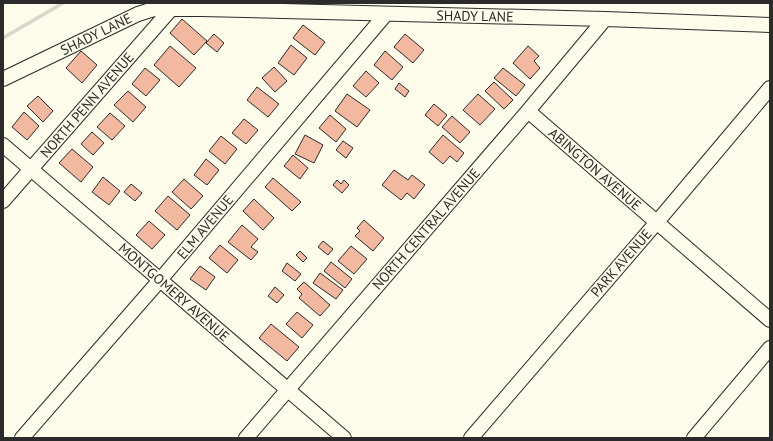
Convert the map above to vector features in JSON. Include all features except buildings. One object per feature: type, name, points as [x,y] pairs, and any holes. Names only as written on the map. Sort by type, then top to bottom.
[{"type":"street","name":"SHADY LANE","points":[[3,80],[138,14],[154,9],[172,8],[605,19],[770,25]]},
{"type":"street","name":"NORTH PENN AVENUE","points":[[3,201],[172,8]]},
{"type":"street","name":"ELM AVENUE","points":[[22,438],[160,280],[386,14]]},
{"type":"street","name":"NORTH CENTRAL AVENUE","points":[[246,438],[528,112],[605,19]]},
{"type":"street","name":"PARK AVENUE","points":[[471,438],[770,88]]},
{"type":"street","name":"ABINGTON AVENUE","points":[[528,112],[770,320]]},
{"type":"street","name":"MONTGOMERY AVENUE","points":[[3,145],[344,438]]},
{"type":"street","points":[[694,438],[770,348]]},
{"type":"waterway","points":[[3,38],[63,3]]}]
